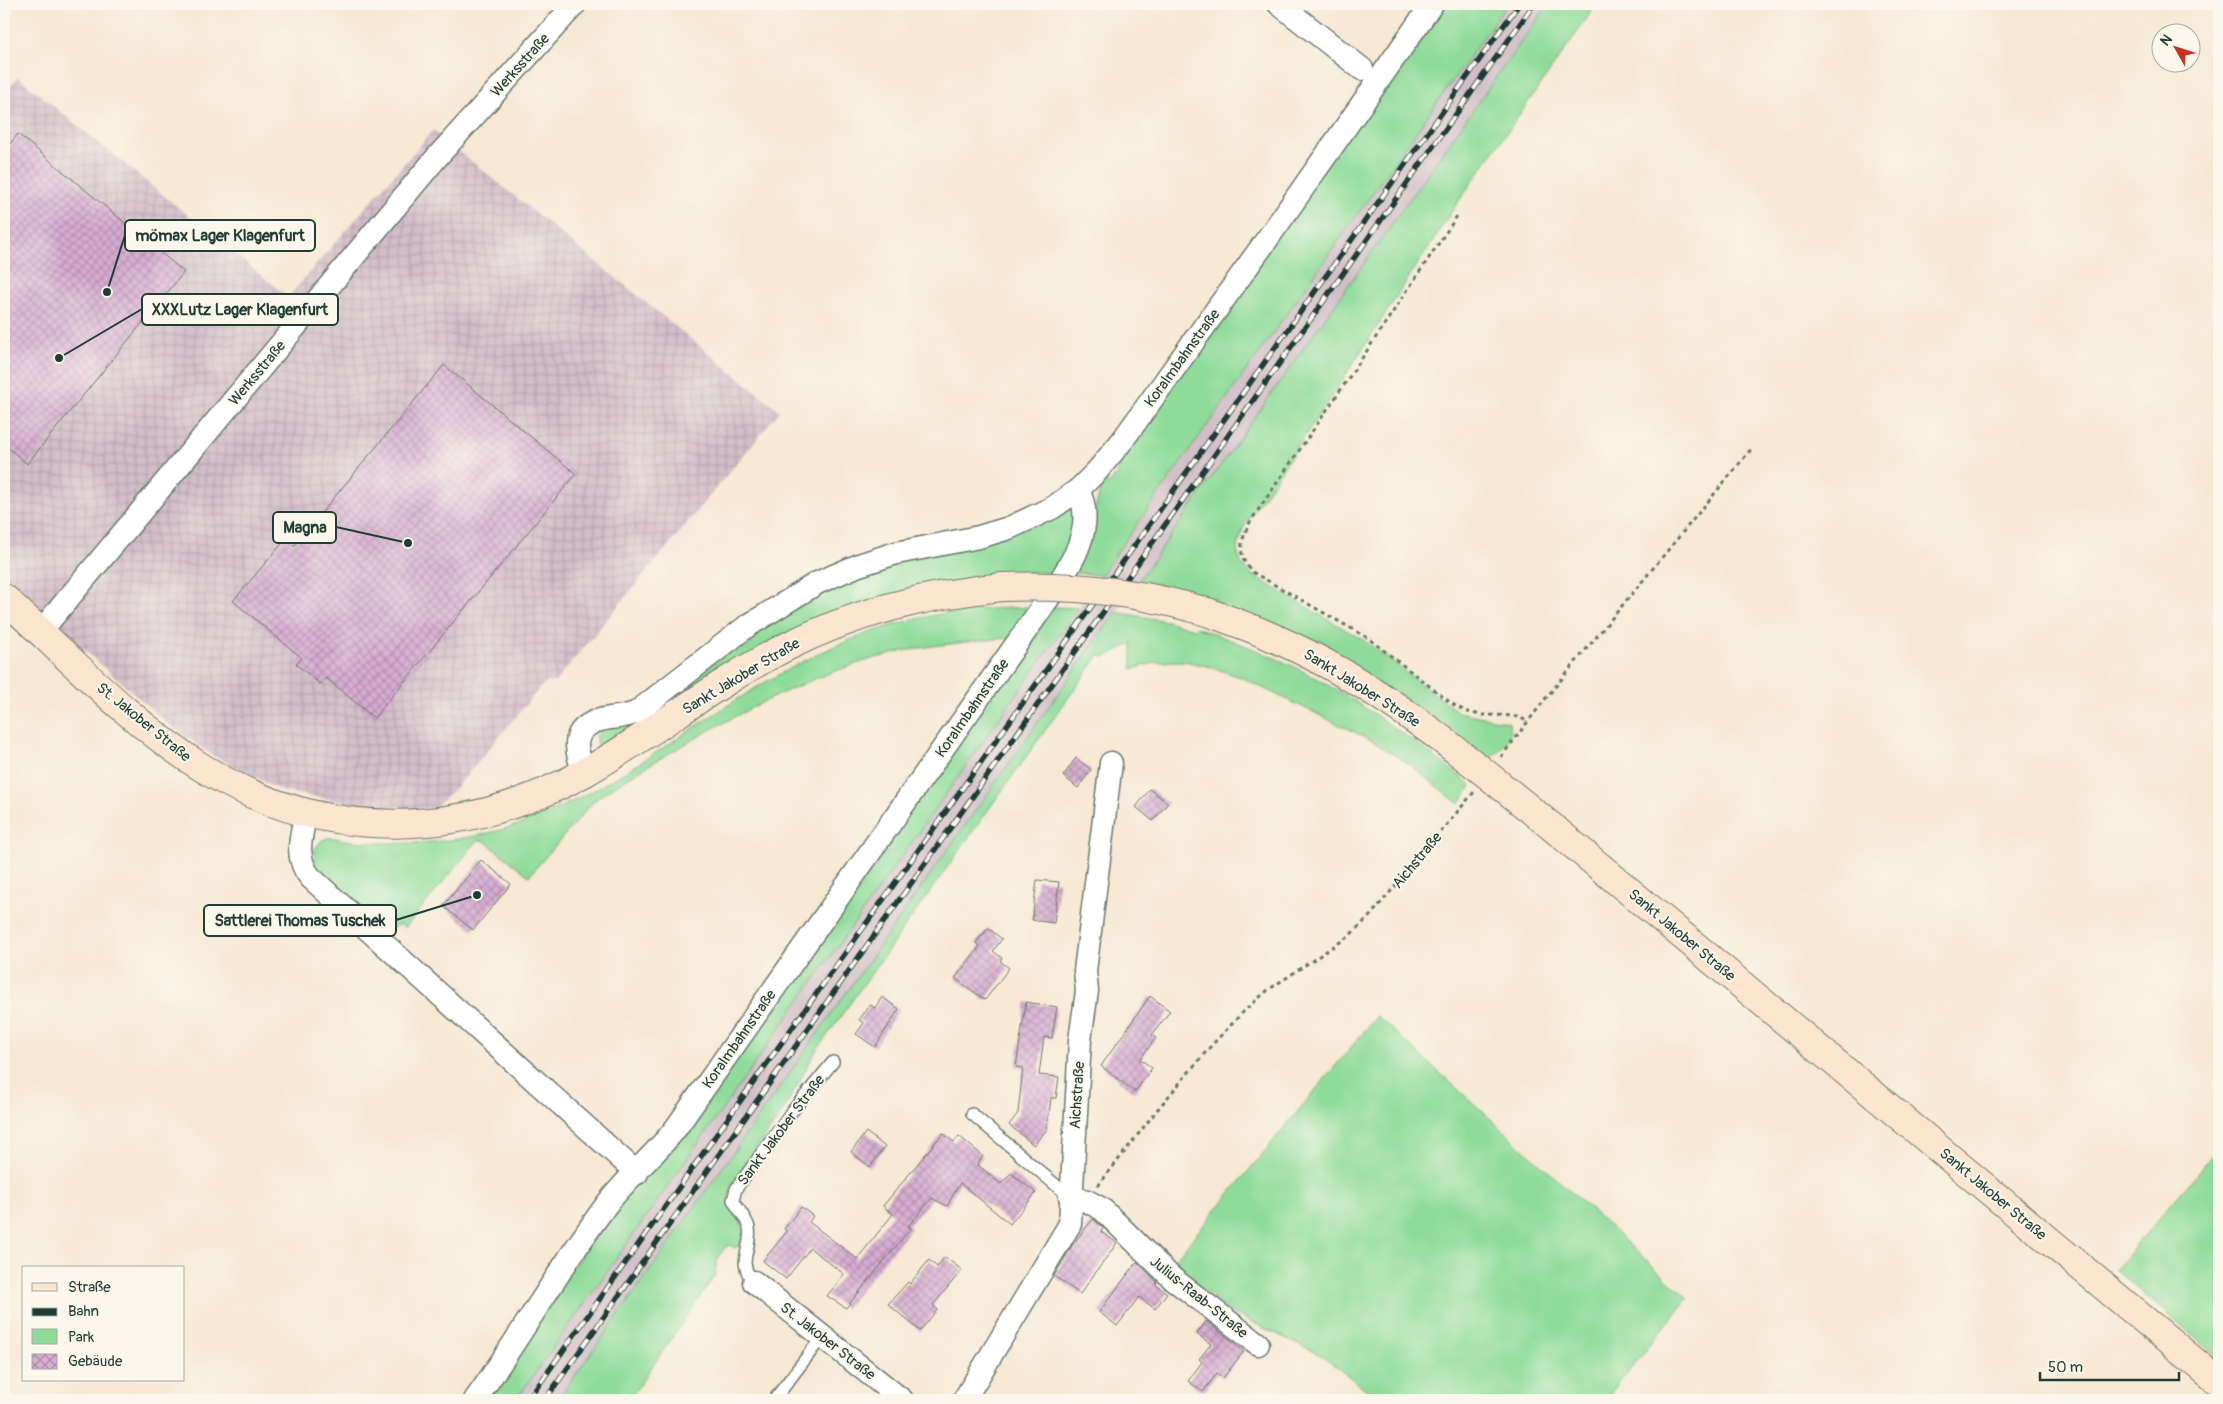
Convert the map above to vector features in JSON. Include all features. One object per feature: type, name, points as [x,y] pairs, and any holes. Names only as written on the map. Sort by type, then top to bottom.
[{"type":"main road","name":"Sankt Jakober Straße","points":[[306,813],[345,820],[385,824],[428,824],[474,816],[517,804],[584,773],[736,675],[786,647],[830,627],[870,612],[916,600],[1003,587],[1064,587],[1112,591],[1166,600],[1207,612],[1268,635],[1345,674],[1417,722],[1488,775],[2219,1382]]},
{"type":"main road","name":"St. Jakober Straße","points":[[4,598],[128,711],[190,760],[241,789],[306,813]]},
{"type":"street","name":"Werksstraße","points":[[41,631],[437,157],[575,4]]},
{"type":"street","points":[[1279,4],[1362,69]]},
{"type":"street","name":"Koralmbahnstraße","points":[[475,1400],[552,1281],[609,1202],[662,1147],[696,1101],[1039,612],[1078,549],[1085,514],[1084,501],[1078,490],[1111,456],[1128,433],[1432,4]]},
{"type":"street","points":[[584,773],[576,744],[587,726],[594,722],[623,718],[637,712],[739,632],[794,596],[838,573],[878,558],[912,549],[979,537],[1016,526],[1052,508],[1078,490]]},
{"type":"street","name":"Aichstraße","points":[[964,1400],[1070,1224],[1079,1199],[1080,1040],[1087,991],[1085,971],[1112,763]]},
{"type":"street","points":[[306,813],[300,860],[310,877],[637,1173]]},
{"type":"street","name":"Julius-Raab-Straße","points":[[1079,1199],[1102,1208],[1173,1279],[1258,1344]]},
{"type":"street","name":"St. Jakober Straße","points":[[754,1282],[902,1400]]},
{"type":"lane","name":"Sankt Jakober Straße","points":[[754,1282],[746,1273],[745,1268],[750,1229],[733,1200],[736,1189],[789,1115],[833,1062]]},
{"type":"lane","points":[[972,1114],[1079,1199]]},
{"type":"lane","points":[[774,1400],[822,1338]]},
{"type":"path","points":[[1457,216],[1250,522],[1242,537],[1240,551],[1245,564],[1254,573],[1368,638],[1451,703],[1477,714],[1508,714],[1527,721]]},
{"type":"path","name":"Aichstraße","points":[[1079,1199],[1210,1047],[1245,1010],[1268,990],[1349,936],[1371,915],[1488,775],[1527,721],[1753,447]]},
{"type":"shaded area","points":[[1507,4],[1548,4],[558,1400],[516,1400]]},
{"type":"shaded area","points":[[18,77],[288,297],[433,130],[780,411],[555,682],[544,683],[462,781],[433,809],[362,805],[282,791],[212,755],[167,723],[4,579],[4,93]]},
{"type":"green space","points":[[1437,4],[1507,4],[1101,575],[1073,573],[1084,548],[1102,484],[1106,482],[1109,484],[1118,472],[1116,465]]},
{"type":"green space","points":[[1548,4],[1597,4],[1456,205],[1328,402],[1249,518],[1242,531],[1237,551],[1241,563],[1252,575],[1365,641],[1458,712],[1508,722],[1510,727],[1509,738],[1502,748],[1488,759],[1213,602],[1216,599],[1139,580]]},
{"type":"green space","points":[[1072,507],[1077,525],[1058,572],[1013,573],[1011,576],[925,586],[603,748],[597,745],[596,737],[601,730],[654,705],[825,585]]},
{"type":"green space","points":[[1035,607],[1010,638],[921,648],[877,658],[819,677],[736,716],[652,763],[604,793],[593,802],[529,876],[483,840],[478,840],[405,928],[400,924],[390,930],[389,936],[324,877],[315,865],[314,850],[321,841],[327,838],[383,843],[441,841],[477,836],[528,821],[603,785],[779,674],[816,655],[872,632],[911,620],[950,612]]},
{"type":"green space","points":[[1052,607],[1078,608],[516,1400],[483,1400],[542,1309]]},
{"type":"green space","points":[[1116,612],[1167,621],[1194,629],[1196,627],[1295,667],[1318,679],[1385,721],[1470,784],[1470,788],[1459,804],[1409,764],[1369,739],[1240,677],[1211,667],[1184,661],[1158,662],[1132,669],[1132,643],[1105,657],[1099,655],[816,1051],[782,1113],[731,1185],[728,1201],[741,1225],[743,1238],[741,1243],[735,1248],[729,1245],[720,1254],[715,1275],[629,1400],[558,1400]]},
{"type":"green space","points":[[1377,1016],[1688,1298],[1605,1400],[1380,1400],[1319,1354],[1228,1311],[1172,1263]]},
{"type":"green space","points":[[2219,1148],[2219,1358],[2115,1270]]},
{"type":"building","points":[[18,134],[184,272],[27,464],[4,444],[4,151]]},
{"type":"building","points":[[444,365],[576,474],[374,718],[326,678],[320,684],[296,664],[302,658],[233,601],[286,539],[294,546]]},
{"type":"building","points":[[1076,758],[1091,770],[1078,788],[1063,776]]},
{"type":"building","points":[[1150,789],[1168,803],[1153,821],[1136,807]]},
{"type":"building","points":[[481,860],[511,884],[473,930],[443,906]]},
{"type":"building","points":[[1037,880],[1059,882],[1054,923],[1032,920]]},
{"type":"building","points":[[988,928],[1002,939],[993,951],[1002,958],[1000,961],[1009,968],[985,1000],[955,978],[980,946],[976,943]]},
{"type":"building","points":[[1150,996],[1170,1011],[1152,1035],[1156,1038],[1140,1059],[1152,1068],[1135,1092],[1101,1066]]},
{"type":"building","points":[[882,997],[899,1009],[875,1047],[856,1034],[864,1023],[859,1020],[870,1005],[875,1008]]},
{"type":"building","points":[[1026,1002],[1057,1007],[1052,1038],[1044,1037],[1039,1075],[1059,1077],[1056,1098],[1051,1098],[1047,1129],[1034,1145],[1009,1125],[1018,1113],[1023,1068],[1016,1067]]},
{"type":"building","points":[[866,1132],[885,1147],[870,1167],[851,1152]]},
{"type":"building","points":[[943,1133],[954,1142],[959,1136],[983,1156],[977,1164],[1001,1184],[1011,1173],[1036,1193],[1010,1224],[960,1183],[947,1206],[932,1198],[908,1226],[911,1228],[846,1308],[827,1296],[844,1274],[810,1248],[786,1279],[763,1261],[787,1231],[784,1229],[801,1207],[813,1216],[809,1222],[857,1259],[893,1214],[883,1206]]},
{"type":"building","points":[[1093,1219],[1103,1228],[1101,1232],[1117,1243],[1080,1294],[1054,1276],[1073,1244]]},
{"type":"building","points":[[945,1257],[962,1270],[933,1305],[937,1310],[920,1331],[888,1304],[908,1282],[910,1284],[929,1260],[937,1267]]},
{"type":"building","points":[[1137,1262],[1157,1282],[1156,1285],[1167,1293],[1155,1309],[1139,1297],[1117,1326],[1099,1312]]},
{"type":"building","points":[[1206,1321],[1244,1351],[1223,1378],[1217,1373],[1203,1392],[1188,1381],[1202,1362],[1199,1359],[1211,1344],[1197,1334]]},
{"type":"railway","points":[[528,1400],[1519,4]]},
{"type":"railway","points":[[545,1400],[1534,4]]},
{"type":"place","name":"mömax Lager Klagenfurt","points":[[107,292]]},
{"type":"place","name":"XXXLutz Lager Klagenfurt","points":[[59,358]]},
{"type":"place","name":"Magna","points":[[408,543]]},
{"type":"place","name":"Sattlerei Thomas Tuschek","points":[[477,895]]}]
